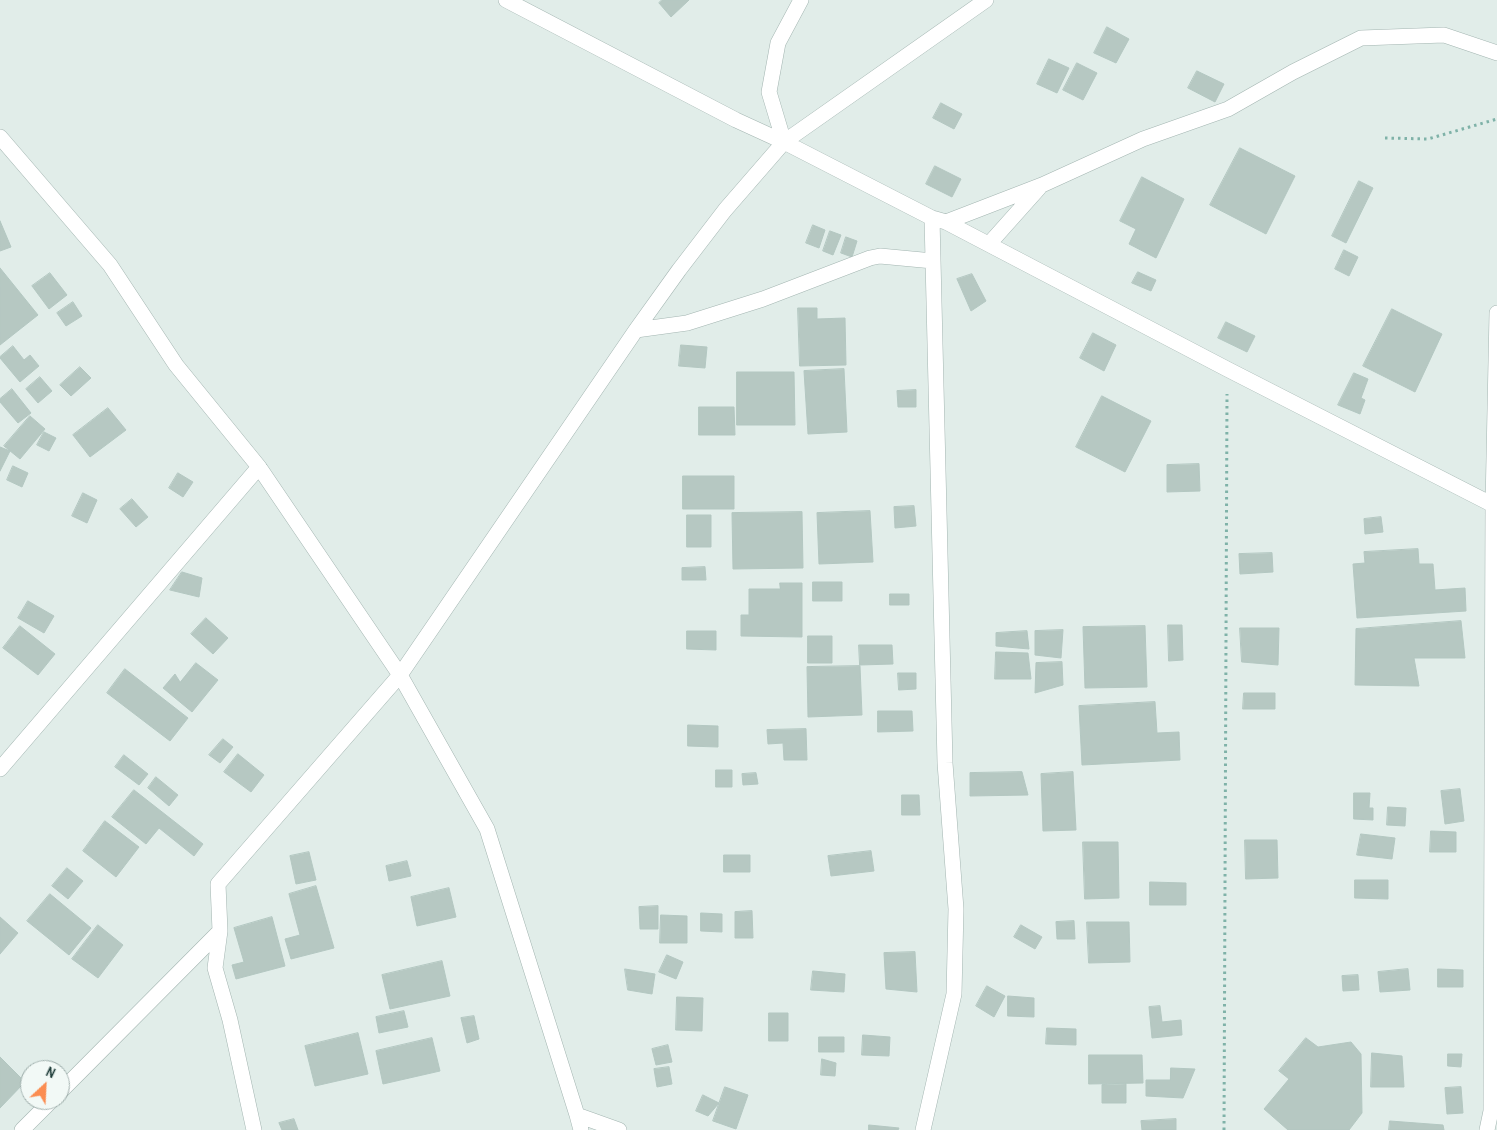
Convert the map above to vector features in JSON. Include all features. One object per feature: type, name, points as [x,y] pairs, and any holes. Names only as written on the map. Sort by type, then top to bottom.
[{"type":"street","points":[[506,0],[736,120],[989,244],[1227,369],[1495,506]]},
{"type":"street","points":[[784,142],[769,92],[778,43],[801,0]]},
{"type":"street","points":[[254,1130],[230,1020],[215,968],[220,932],[218,884],[400,675],[679,270],[725,210],[784,142],[986,0]]},
{"type":"street","points":[[939,220],[1042,185],[1143,139],[1228,109],[1293,72],[1361,38],[1444,35],[1497,53]]},
{"type":"street","points":[[0,137],[110,265],[176,365],[259,467],[400,675],[487,829],[581,1130]]},
{"type":"street","points":[[989,244],[1042,185]]},
{"type":"street","points":[[923,1130],[954,994],[956,909],[945,762],[933,261],[939,220]]},
{"type":"street","points":[[636,330],[687,323],[763,300],[870,258],[880,256],[933,261]]},
{"type":"street","points":[[1487,1130],[1491,1111],[1497,313]]},
{"type":"street","points":[[0,769],[259,467]]},
{"type":"street","points":[[70,1082],[220,932]]},
{"type":"street","points":[[22,1130],[42,1110]]},
{"type":"street","points":[[577,1115],[619,1130]]},
{"type":"path","points":[[1385,138],[1428,139],[1497,119]]},
{"type":"path","points":[[1224,1130],[1227,369]]},
{"type":"building","points":[[662,0],[689,0],[671,17],[659,3]]},
{"type":"building","points":[[1107,27],[1129,39],[1116,63],[1094,53]]},
{"type":"building","points":[[1049,59],[1069,68],[1057,93],[1037,84]]},
{"type":"building","points":[[1077,63],[1097,73],[1083,100],[1063,90]]},
{"type":"building","points":[[1197,71],[1224,84],[1215,102],[1188,88]]},
{"type":"building","points":[[941,103],[962,114],[954,129],[933,118]]},
{"type":"building","points":[[1240,148],[1295,176],[1266,234],[1210,205]]},
{"type":"building","points":[[935,166],[961,179],[952,197],[926,184]]},
{"type":"building","points":[[1142,177],[1184,199],[1156,258],[1129,244],[1136,229],[1120,221]]},
{"type":"building","points":[[1359,181],[1373,188],[1346,243],[1332,236]]},
{"type":"building","points":[[0,221],[11,247],[0,251]]},
{"type":"building","points":[[813,225],[825,230],[819,248],[806,243]]},
{"type":"building","points":[[830,231],[841,235],[833,255],[823,251]]},
{"type":"building","points":[[846,237],[857,241],[852,257],[841,253]]},
{"type":"building","points":[[1344,250],[1358,257],[1349,276],[1335,269]]},
{"type":"building","points":[[0,268],[38,315],[0,345]]},
{"type":"building","points":[[1138,272],[1156,280],[1151,291],[1132,283]]},
{"type":"building","points":[[50,273],[67,295],[49,309],[32,286]]},
{"type":"building","points":[[972,274],[986,301],[971,311],[957,279]]},
{"type":"building","points":[[73,302],[82,316],[66,326],[57,313]]},
{"type":"building","points":[[798,308],[817,308],[817,319],[845,318],[846,365],[800,366]]},
{"type":"building","points":[[1392,309],[1442,334],[1415,392],[1363,366]]},
{"type":"building","points":[[1226,322],[1255,336],[1247,352],[1218,338]]},
{"type":"building","points":[[1093,333],[1116,345],[1104,371],[1080,358]]},
{"type":"building","points":[[681,345],[707,347],[705,368],[679,366]]},
{"type":"building","points":[[13,346],[24,360],[30,355],[39,366],[20,382],[0,358]]},
{"type":"building","points":[[80,367],[91,378],[71,396],[60,385]]},
{"type":"building","points":[[844,369],[847,432],[808,434],[804,371]]},
{"type":"building","points":[[737,372],[794,372],[795,425],[737,425]]},
{"type":"building","points":[[1354,373],[1368,379],[1361,398],[1365,400],[1360,414],[1338,405]]},
{"type":"building","points":[[40,377],[52,391],[38,403],[26,389]]},
{"type":"building","points":[[12,389],[31,413],[18,423],[0,402],[0,399]]},
{"type":"building","points":[[916,390],[916,407],[898,407],[897,391]]},
{"type":"building","points":[[1102,396],[1151,421],[1125,472],[1076,447]]},
{"type":"building","points":[[699,407],[734,407],[735,435],[699,435]]},
{"type":"building","points":[[108,408],[126,430],[90,457],[73,435]]},
{"type":"building","points":[[30,416],[45,429],[20,459],[4,446]]},
{"type":"building","points":[[44,432],[56,438],[49,451],[37,445]]},
{"type":"building","points":[[0,447],[10,451],[0,471]]},
{"type":"building","points":[[1199,464],[1200,491],[1167,492],[1167,465]]},
{"type":"building","points":[[13,466],[28,473],[22,487],[7,480]]},
{"type":"building","points":[[178,473],[193,482],[183,497],[169,488]]},
{"type":"building","points":[[683,476],[734,476],[734,509],[683,509]]},
{"type":"building","points":[[83,493],[97,500],[87,523],[72,516]]},
{"type":"building","points":[[132,499],[148,517],[136,527],[120,509]]},
{"type":"building","points":[[914,506],[916,526],[895,528],[894,507]]},
{"type":"building","points":[[870,511],[873,562],[819,564],[817,513]]},
{"type":"building","points":[[802,512],[803,568],[733,569],[732,513]]},
{"type":"building","points":[[687,515],[711,515],[711,547],[687,547]]},
{"type":"building","points":[[1381,517],[1383,532],[1365,534],[1364,519]]},
{"type":"building","points":[[1418,549],[1419,564],[1433,564],[1435,590],[1465,588],[1466,611],[1357,618],[1353,564],[1365,563],[1364,552]]},
{"type":"building","points":[[1272,553],[1273,572],[1240,574],[1239,554]]},
{"type":"building","points":[[705,567],[706,580],[682,580],[682,568]]},
{"type":"building","points":[[182,572],[202,578],[199,597],[170,590]]},
{"type":"building","points":[[813,582],[842,582],[842,601],[813,601]]},
{"type":"building","points":[[780,583],[802,583],[802,637],[741,636],[741,615],[749,615],[749,589],[780,589]]},
{"type":"building","points":[[890,594],[909,594],[909,605],[890,605]]},
{"type":"building","points":[[28,601],[54,616],[44,633],[18,618]]},
{"type":"building","points":[[206,618],[228,638],[213,654],[191,634]]},
{"type":"building","points":[[1461,621],[1465,658],[1414,658],[1419,686],[1355,685],[1356,629]]},
{"type":"building","points":[[1168,625],[1182,625],[1183,660],[1169,661]]},
{"type":"building","points":[[20,626],[55,654],[38,675],[3,648]]},
{"type":"building","points":[[1145,626],[1147,687],[1085,688],[1083,627]]},
{"type":"building","points":[[1240,628],[1279,628],[1278,665],[1242,662]]},
{"type":"building","points":[[1063,630],[1061,658],[1035,655],[1035,631]]},
{"type":"building","points":[[687,631],[716,631],[716,650],[687,649]]},
{"type":"building","points":[[1027,631],[1029,649],[996,646],[996,633]]},
{"type":"building","points":[[808,636],[832,636],[832,663],[808,663]]},
{"type":"building","points":[[859,645],[892,645],[893,664],[860,665]]},
{"type":"building","points":[[996,652],[1028,653],[1031,679],[995,679]]},
{"type":"building","points":[[1062,662],[1063,685],[1035,693],[1036,663]]},
{"type":"building","points":[[196,663],[218,680],[192,712],[163,688],[175,674],[180,682]]},
{"type":"building","points":[[860,666],[862,715],[808,717],[807,667]]},
{"type":"building","points":[[125,669],[188,718],[170,741],[107,693]]},
{"type":"building","points":[[898,673],[916,673],[916,689],[899,690]]},
{"type":"building","points":[[1244,693],[1275,693],[1275,709],[1243,709]]},
{"type":"building","points":[[1155,702],[1157,733],[1179,732],[1180,760],[1082,765],[1079,706]]},
{"type":"building","points":[[878,711],[912,711],[913,731],[878,732]]},
{"type":"building","points":[[688,725],[718,726],[718,747],[688,746]]},
{"type":"building","points":[[806,729],[807,760],[784,760],[783,743],[768,744],[767,730]]},
{"type":"building","points":[[223,739],[233,747],[220,763],[209,755]]},
{"type":"building","points":[[238,754],[264,775],[251,792],[224,772]]},
{"type":"building","points":[[124,755],[148,774],[139,785],[115,767]]},
{"type":"building","points":[[716,770],[732,770],[732,787],[716,787]]},
{"type":"building","points":[[1022,772],[1028,795],[970,796],[970,773]]},
{"type":"building","points":[[1073,772],[1076,830],[1043,831],[1041,774]]},
{"type":"building","points":[[756,773],[758,784],[743,785],[742,774]]},
{"type":"building","points":[[156,777],[178,795],[169,806],[148,788]]},
{"type":"building","points":[[1460,789],[1464,821],[1445,824],[1441,791]]},
{"type":"building","points":[[134,790],[203,844],[194,856],[159,828],[146,844],[112,817]]},
{"type":"building","points":[[1354,793],[1370,793],[1369,808],[1373,808],[1373,820],[1354,819]]},
{"type":"building","points":[[902,795],[919,795],[920,815],[902,815]]},
{"type":"building","points":[[1388,807],[1406,808],[1405,826],[1387,825]]},
{"type":"building","points":[[105,821],[139,847],[116,877],[83,851]]},
{"type":"building","points":[[1431,831],[1456,832],[1456,852],[1430,852]]},
{"type":"building","points":[[1361,834],[1395,838],[1392,859],[1357,855]]},
{"type":"building","points":[[1245,840],[1277,840],[1278,878],[1246,879]]},
{"type":"building","points":[[1083,842],[1118,842],[1119,898],[1085,899]]},
{"type":"building","points":[[871,851],[874,871],[831,876],[828,856]]},
{"type":"building","points":[[309,852],[316,880],[296,884],[290,856]]},
{"type":"building","points":[[724,855],[750,855],[750,872],[724,872]]},
{"type":"building","points":[[407,861],[411,876],[389,881],[386,866]]},
{"type":"building","points":[[67,868],[83,881],[68,899],[52,886]]},
{"type":"building","points":[[1355,880],[1388,880],[1388,899],[1355,898]]},
{"type":"building","points":[[1150,882],[1186,883],[1186,905],[1150,905]]},
{"type":"building","points":[[316,886],[334,948],[291,959],[285,939],[300,935],[289,894]]},
{"type":"building","points":[[449,888],[456,917],[417,926],[411,897]]},
{"type":"building","points":[[50,894],[91,928],[69,955],[27,921]]},
{"type":"building","points":[[658,906],[658,929],[640,929],[639,907]]},
{"type":"building","points":[[752,911],[753,938],[735,938],[735,912]]},
{"type":"building","points":[[701,913],[722,914],[722,932],[701,931]]},
{"type":"building","points":[[661,915],[687,916],[687,943],[660,943]]},
{"type":"building","points":[[0,917],[18,933],[0,954]]},
{"type":"building","points":[[272,917],[285,966],[236,979],[232,965],[244,962],[234,928]]},
{"type":"building","points":[[1074,921],[1075,939],[1057,939],[1056,922]]},
{"type":"building","points":[[1087,922],[1129,922],[1130,962],[1089,963]]},
{"type":"building","points":[[98,925],[123,945],[98,978],[72,959]]},
{"type":"building","points":[[1021,925],[1042,937],[1035,949],[1014,937]]},
{"type":"building","points":[[915,952],[917,992],[886,989],[884,953]]},
{"type":"building","points":[[667,955],[683,962],[676,979],[659,972]]},
{"type":"building","points":[[442,961],[450,996],[390,1009],[382,975]]},
{"type":"building","points":[[625,969],[655,974],[652,994],[628,990]]},
{"type":"building","points":[[1408,969],[1410,990],[1380,992],[1378,972]]},
{"type":"building","points":[[1438,969],[1463,970],[1463,987],[1438,987]]},
{"type":"building","points":[[813,971],[845,974],[844,992],[811,990]]},
{"type":"building","points":[[1358,975],[1359,990],[1343,991],[1342,976]]},
{"type":"building","points":[[987,986],[1005,996],[994,1017],[976,1006]]},
{"type":"building","points":[[1008,996],[1034,998],[1034,1017],[1008,1016]]},
{"type":"building","points":[[677,997],[703,998],[702,1031],[676,1030]]},
{"type":"building","points":[[1160,1006],[1162,1022],[1181,1020],[1182,1035],[1152,1038],[1149,1007]]},
{"type":"building","points":[[404,1011],[408,1027],[379,1033],[376,1017]]},
{"type":"building","points":[[769,1013],[788,1013],[788,1041],[769,1041]]},
{"type":"building","points":[[474,1016],[479,1039],[467,1043],[461,1018]]},
{"type":"building","points":[[1047,1028],[1076,1029],[1076,1045],[1046,1044]]},
{"type":"building","points":[[358,1033],[368,1074],[315,1086],[305,1046]]},
{"type":"building","points":[[863,1035],[890,1037],[889,1056],[862,1055]]},
{"type":"building","points":[[819,1037],[844,1037],[844,1052],[819,1052]]},
{"type":"building","points":[[432,1038],[440,1071],[383,1084],[376,1051]]},
{"type":"building","points":[[1306,1038],[1318,1047],[1351,1042],[1361,1054],[1362,1113],[1349,1130],[1288,1130],[1264,1109],[1289,1079],[1279,1071]]},
{"type":"building","points":[[668,1045],[672,1062],[656,1065],[652,1049]]},
{"type":"building","points":[[1372,1053],[1402,1056],[1404,1087],[1371,1087]]},
{"type":"building","points":[[1448,1054],[1462,1054],[1461,1067],[1448,1066]]},
{"type":"building","points":[[1089,1055],[1142,1055],[1143,1083],[1089,1084]]},
{"type":"building","points":[[0,1057],[20,1077],[20,1087],[0,1108]]},
{"type":"building","points":[[822,1059],[836,1063],[835,1076],[821,1075]]},
{"type":"building","points":[[669,1067],[672,1084],[657,1087],[654,1069]]},
{"type":"building","points":[[1171,1068],[1195,1069],[1183,1098],[1146,1096],[1146,1080],[1170,1080]]},
{"type":"building","points":[[1126,1084],[1126,1103],[1102,1103],[1102,1085]]},
{"type":"building","points":[[725,1087],[748,1095],[736,1129],[713,1121]]},
{"type":"building","points":[[1461,1087],[1463,1113],[1447,1114],[1445,1088]]},
{"type":"building","points":[[703,1095],[719,1103],[708,1116],[696,1111]]},
{"type":"building","points":[[294,1119],[298,1130],[282,1130],[279,1123]]},
{"type":"building","points":[[1176,1119],[1176,1130],[1142,1130],[1141,1121]]},
{"type":"building","points":[[1390,1121],[1443,1125],[1444,1130],[1389,1130]]},
{"type":"building","points":[[869,1125],[899,1128],[898,1130],[869,1130]]}]
